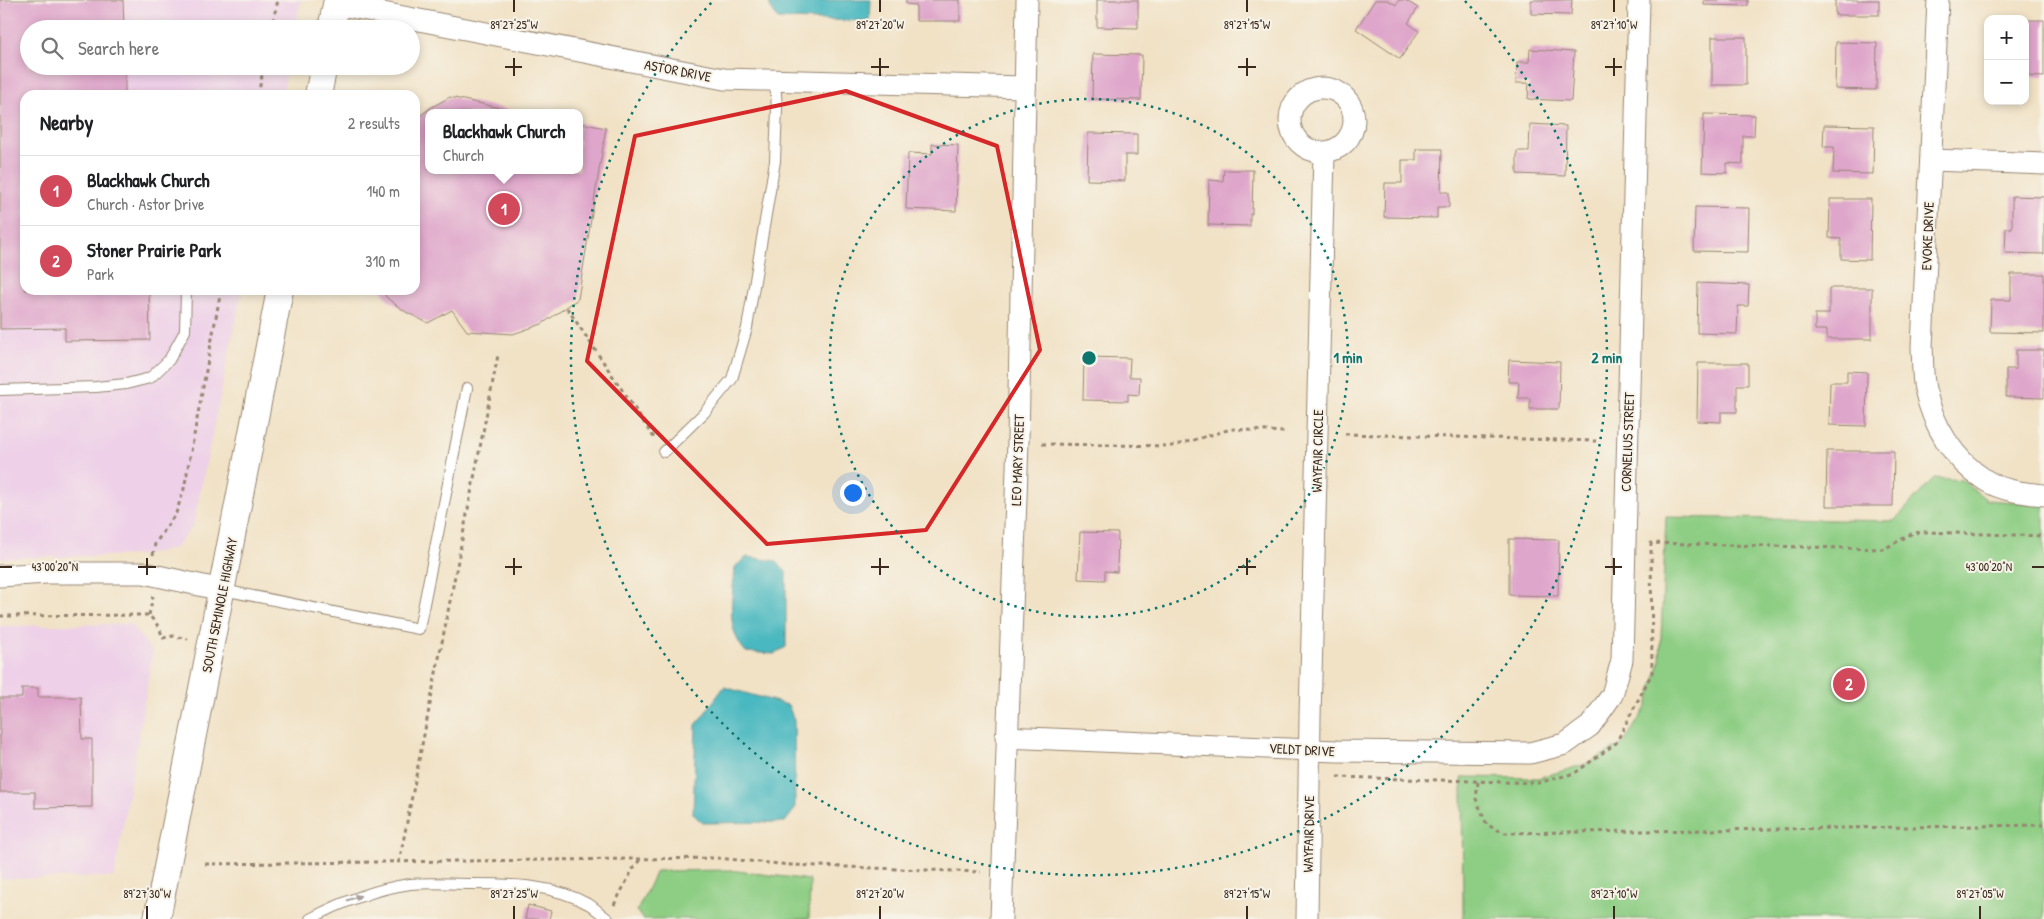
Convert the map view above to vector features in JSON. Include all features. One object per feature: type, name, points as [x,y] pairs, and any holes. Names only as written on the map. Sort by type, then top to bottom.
[{"type":"street","name":"LEO MARY STREET","points":[[1000,919],[1018,441],[1026,0]]},
{"type":"street","name":"CORNELIUS STREET","points":[[1590,726],[1612,695],[1622,660],[1639,0]]},
{"type":"street","name":"EVOKE DRIVE","points":[[1938,0],[1922,347],[1925,387],[1942,437],[1963,461],[1985,480],[2011,491],[2044,495]]},
{"type":"street","name":"ASTOR DRIVE","points":[[333,9],[394,20]]},
{"type":"street","name":"ASTOR DRIVE","points":[[420,25],[724,80],[1025,87]]},
{"type":"street","points":[[319,90],[322,75]]},
{"type":"street","name":"WAYFAIR CIRCLE","points":[[1310,750],[1324,152]]},
{"type":"street","points":[[1931,160],[2044,164]]},
{"type":"street","name":"SOUTH SEMINOLE HIGHWAY","points":[[157,919],[279,295]]},
{"type":"street","points":[[0,576],[48,573],[144,573],[222,590]]},
{"type":"street","name":"VELDT DRIVE","points":[[1006,737],[1310,750],[1530,753],[1565,744],[1590,726]]},
{"type":"street","name":"WAYFAIR DRIVE","points":[[1308,919],[1310,750]]},
{"type":"lane","points":[[664,452],[704,413],[732,380],[747,328],[775,161],[777,108],[775,81]]},
{"type":"lane","points":[[0,390],[96,387],[126,384],[150,378],[169,360],[185,331],[186,295]]},
{"type":"lane","points":[[222,590],[419,629],[467,388]]},
{"type":"lane","points":[[310,919],[347,901],[378,890],[411,884],[516,884],[548,889],[576,898],[591,906],[607,919]]},
{"type":"path","points":[[273,20],[278,0]]},
{"type":"path","points":[[259,90],[262,75]]},
{"type":"path","points":[[153,558],[155,544],[176,513],[184,489],[221,295]]},
{"type":"path","points":[[567,308],[664,452]]},
{"type":"path","points":[[399,863],[498,355]]},
{"type":"path","points":[[1042,444],[1173,446],[1231,430],[1285,432]]},
{"type":"path","points":[[1345,434],[1596,441]]},
{"type":"path","points":[[1337,777],[1538,783],[1575,773],[1616,743],[1652,673],[1651,543],[1884,548],[1913,533],[1925,532],[2044,536]]},
{"type":"path","points":[[149,615],[152,602]]},
{"type":"path","points":[[0,616],[149,615]]},
{"type":"path","points":[[149,615],[159,627],[163,638],[173,636]]},
{"type":"path","points":[[1478,782],[1476,798],[1487,825],[1505,833],[2044,825]]},
{"type":"path","points":[[607,919],[633,869],[641,858]]},
{"type":"path","points":[[205,864],[718,858],[791,865],[1002,872]]},
{"type":"highlighted area","points":[[846,91],[997,146],[1040,350],[926,530],[767,544],[587,361],[635,136]]},
{"type":"shaded area","points":[[0,0],[301,0],[297,20],[20,20],[20,75],[286,75],[283,90],[20,90],[20,295],[241,295],[193,526],[175,548],[145,555],[0,558]]},
{"type":"shaded area","points":[[130,624],[153,652],[114,877],[0,879],[0,626]]},
{"type":"green space","points":[[1934,478],[1962,480],[1987,500],[2044,504],[2044,919],[1463,919],[1462,777],[1538,778],[1586,764],[1623,744],[1647,706],[1660,661],[1666,517],[1894,521]]},
{"type":"green space","points":[[729,870],[810,880],[809,919],[643,919],[637,911],[656,871]]},
{"type":"water","points":[[770,0],[871,0],[870,21],[778,19],[770,7]]},
{"type":"water","points":[[747,557],[776,561],[786,572],[786,647],[774,654],[746,652],[739,643],[732,623],[735,567]]},
{"type":"water","points":[[724,687],[788,705],[794,720],[795,809],[785,822],[703,823],[693,814],[696,725]]},
{"type":"building","points":[[0,0],[123,0],[124,20],[20,20],[20,75],[125,75],[125,90],[20,90],[20,295],[149,295],[150,340],[65,341],[65,328],[0,329]]},
{"type":"building","points":[[906,0],[960,0],[960,21],[916,21],[916,5],[906,4]]},
{"type":"building","points":[[1097,0],[1138,0],[1138,28],[1097,27]]},
{"type":"building","points":[[1375,0],[1388,0],[1396,5],[1399,0],[1405,0],[1418,8],[1408,23],[1419,31],[1400,59],[1356,29]]},
{"type":"building","points":[[1531,0],[1572,0],[1571,15],[1531,14]]},
{"type":"building","points":[[1704,0],[1748,0],[1748,6],[1704,5]]},
{"type":"building","points":[[1835,0],[1879,0],[1879,15],[1835,15]]},
{"type":"building","points":[[2029,20],[2044,20],[2044,77],[2029,76]]},
{"type":"building","points":[[1712,37],[1746,37],[1746,85],[1712,85]]},
{"type":"building","points":[[1836,42],[1877,43],[1876,90],[1835,89]]},
{"type":"building","points":[[1530,49],[1574,52],[1571,101],[1528,99],[1529,83],[1516,83],[1517,62],[1529,62]]},
{"type":"building","points":[[1093,54],[1142,55],[1141,100],[1092,99]]},
{"type":"building","points":[[450,97],[505,109],[429,109]]},
{"type":"building","points":[[425,112],[425,174],[583,174],[583,124],[606,128],[578,299],[542,324],[513,334],[467,331],[452,310],[428,323],[406,312],[388,299],[385,295],[420,295],[420,116]]},
{"type":"building","points":[[1704,114],[1755,115],[1754,136],[1743,136],[1743,164],[1727,163],[1727,173],[1702,172]]},
{"type":"building","points":[[1530,124],[1566,126],[1565,176],[1517,174],[1517,151],[1529,151]]},
{"type":"building","points":[[1824,125],[1874,126],[1873,174],[1833,173],[1834,147],[1823,147]]},
{"type":"building","points":[[1088,133],[1137,134],[1137,155],[1125,155],[1125,181],[1087,180]]},
{"type":"building","points":[[932,144],[958,145],[956,211],[906,209],[908,153],[932,154]]},
{"type":"building","points":[[1416,149],[1442,149],[1441,192],[1449,192],[1449,207],[1437,207],[1437,218],[1384,217],[1385,183],[1402,183],[1402,160],[1416,160]]},
{"type":"building","points":[[1224,170],[1253,170],[1250,226],[1208,225],[1209,180],[1223,181]]},
{"type":"building","points":[[2012,196],[2044,197],[2044,254],[2005,253],[2006,228],[2012,228]]},
{"type":"building","points":[[1830,199],[1871,199],[1870,260],[1841,259],[1841,239],[1829,238]]},
{"type":"building","points":[[1695,207],[1749,208],[1748,252],[1694,251]]},
{"type":"building","points":[[2011,274],[2044,274],[2044,333],[1990,332],[1991,300],[2011,300]]},
{"type":"building","points":[[1698,283],[1749,285],[1748,306],[1738,306],[1737,334],[1697,333]]},
{"type":"building","points":[[1829,288],[1872,288],[1872,339],[1827,339],[1827,330],[1815,330],[1815,314],[1829,314]]},
{"type":"building","points":[[2016,350],[2044,350],[2044,398],[2006,397],[2006,369],[2016,369]]},
{"type":"building","points":[[1084,357],[1130,358],[1129,377],[1140,377],[1139,395],[1128,394],[1128,401],[1083,400]]},
{"type":"building","points":[[1509,360],[1560,362],[1559,409],[1530,409],[1530,398],[1518,398],[1519,382],[1508,382]]},
{"type":"building","points":[[1698,363],[1748,363],[1748,385],[1737,385],[1737,412],[1721,412],[1721,422],[1697,421]]},
{"type":"building","points":[[1847,371],[1867,372],[1866,426],[1829,425],[1830,382],[1847,382]]},
{"type":"building","points":[[1827,451],[1894,451],[1893,506],[1826,506]]},
{"type":"building","points":[[1080,532],[1118,533],[1117,572],[1105,571],[1105,580],[1078,579]]},
{"type":"building","points":[[1509,539],[1559,540],[1558,596],[1509,595]]},
{"type":"building","points":[[22,688],[38,688],[38,697],[81,697],[82,739],[92,739],[92,807],[35,808],[35,792],[0,792],[0,698],[22,698]]},
{"type":"building","points":[[528,905],[551,911],[549,919],[525,919]]},
{"type":"place","name":"Blackhawk Church","points":[[504,209]]},
{"type":"place","name":"Stoner Prairie Park","points":[[1849,684]]}]
